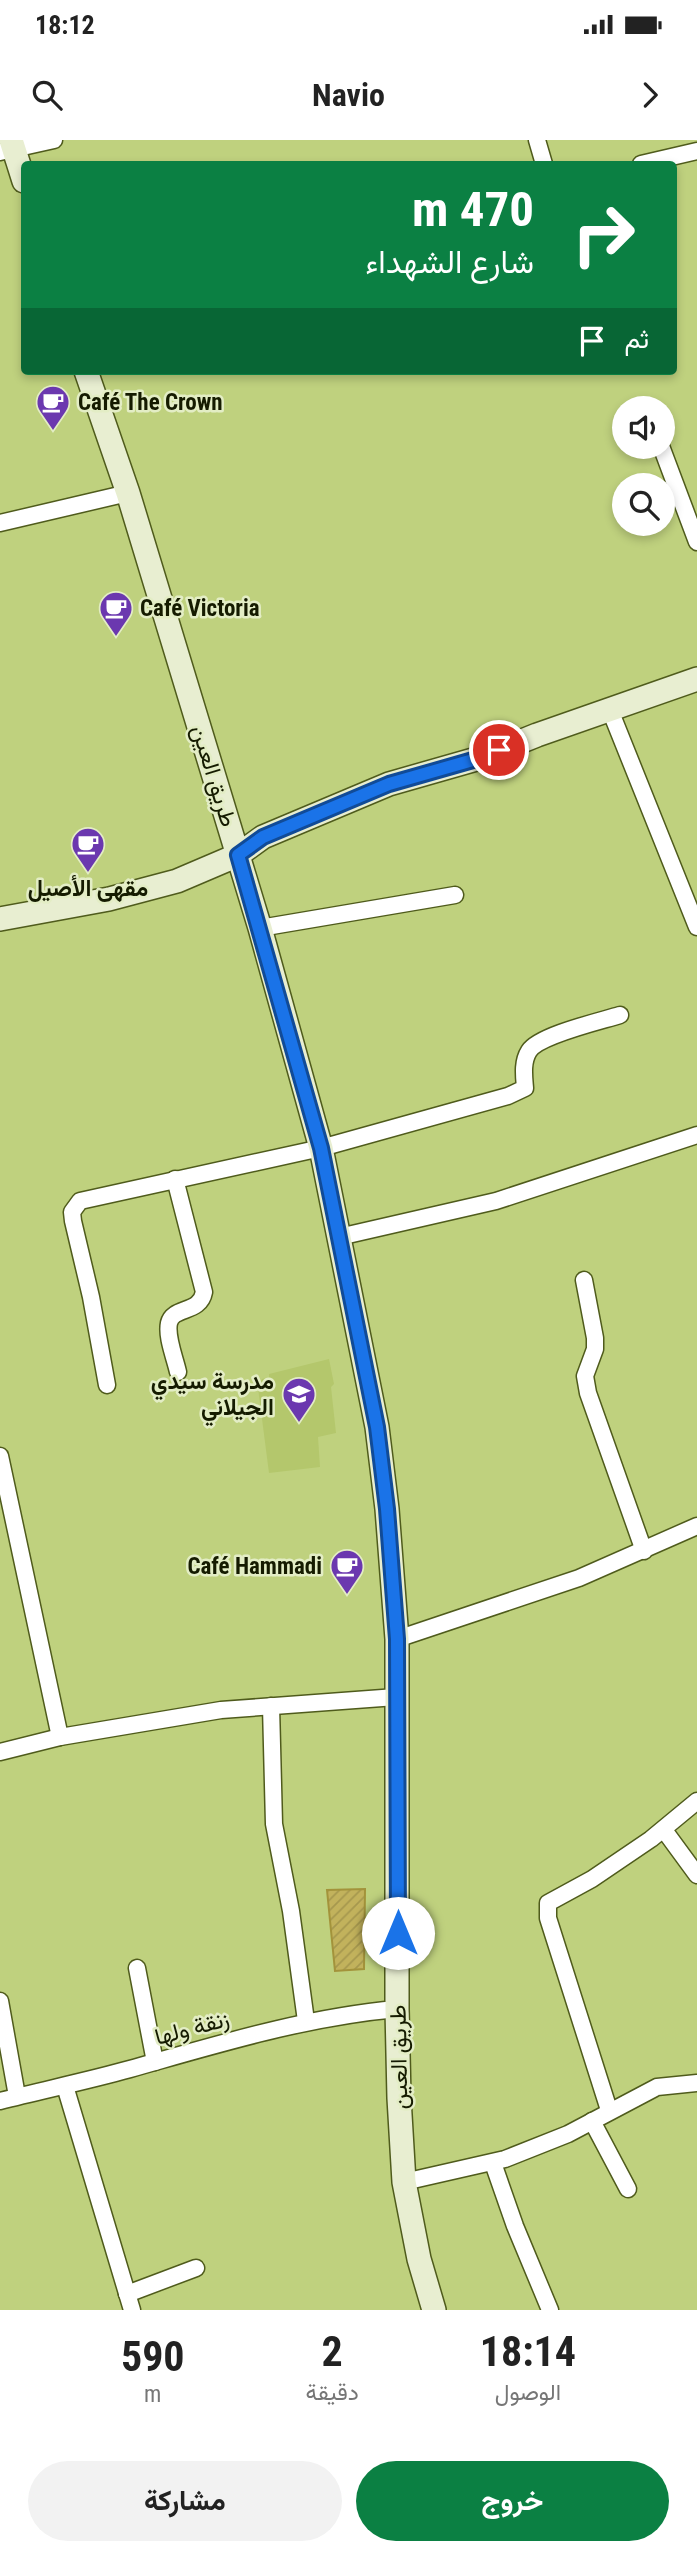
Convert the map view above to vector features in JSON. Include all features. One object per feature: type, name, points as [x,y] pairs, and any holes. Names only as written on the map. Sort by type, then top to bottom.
[{"type":"main road","points":[[8,147],[21,175]]},
{"type":"main road","name":"طريق العين","points":[[87,375],[128,493],[238,855],[321,1148],[377,1427],[387,1509],[397,1639],[397,2009],[404,2182],[419,2259],[434,2310]]},
{"type":"main road","points":[[0,919],[139,892],[177,881],[238,855],[263,837],[389,784],[480,758],[697,680]]},
{"type":"street","points":[[8,147],[54,140]]},
{"type":"street","points":[[537,140],[543,161]]},
{"type":"street","points":[[652,161],[697,150]]},
{"type":"street","points":[[666,459],[697,542]]},
{"type":"street","points":[[0,523],[128,493]]},
{"type":"street","points":[[610,710],[697,927]]},
{"type":"street","points":[[260,928],[455,895]]},
{"type":"street","points":[[107,1385],[72,1212],[80,1201],[321,1148],[508,1096],[525,1088],[525,1060],[528,1051],[535,1044],[556,1034],[620,1014]]},
{"type":"street","points":[[339,1237],[496,1201],[697,1135]]},
{"type":"street","points":[[175,1179],[204,1292],[199,1304],[174,1315],[170,1321],[169,1329],[178,1372]]},
{"type":"street","points":[[584,1280],[595,1338],[585,1376],[588,1393],[644,1551]]},
{"type":"street","points":[[0,1456],[60,1737]]},
{"type":"street","points":[[397,1639],[579,1578],[697,1527]]},
{"type":"street","points":[[0,1752],[60,1737],[221,1710],[396,1697]]},
{"type":"street","points":[[271,1706],[274,1824],[291,1911],[306,2021]]},
{"type":"street","points":[[609,2110],[548,1918],[547,1907],[551,1900],[592,1879],[664,1830],[697,1801]]},
{"type":"street","points":[[664,1830],[697,1875]]},
{"type":"street","points":[[138,1969],[155,2062]]},
{"type":"street","points":[[0,2001],[17,2096]]},
{"type":"street","name":"زنقة ولها","points":[[0,2101],[306,2021],[397,2009]]},
{"type":"street","points":[[404,2182],[493,2163],[543,2146],[657,2087],[697,2084]]},
{"type":"street","points":[[65,2086],[132,2310]]},
{"type":"street","points":[[592,2121],[628,2189]]},
{"type":"street","points":[[493,2163],[515,2226],[550,2310]]},
{"type":"street","points":[[127,2294],[196,2268]]},
{"type":"shaded area","name":"مدرسة سيدي الجيلاني","points":[[329,1359],[334,1384],[331,1387],[336,1433],[318,1437],[320,1467],[269,1473],[258,1388],[262,1379],[269,1377],[269,1374]]},
{"type":"building","points":[[365,1889],[364,1969],[335,1971],[327,1890]]},
{"type":"place","name":"Café The Crown","points":[[53,432]]},
{"type":"place","name":"Café Victoria","points":[[116,638]]},
{"type":"place","name":"مقهى الأصيل","points":[[88,874]]},
{"type":"place","name":"مدرسة سيدي الجيلاني","points":[[299,1424]]},
{"type":"place","name":"Café Hammadi","points":[[347,1596]]},
{"type":"route","points":[[398,1933],[397,1639],[387,1509],[377,1427],[321,1148],[238,855],[263,837],[389,784],[499,750]]}]
